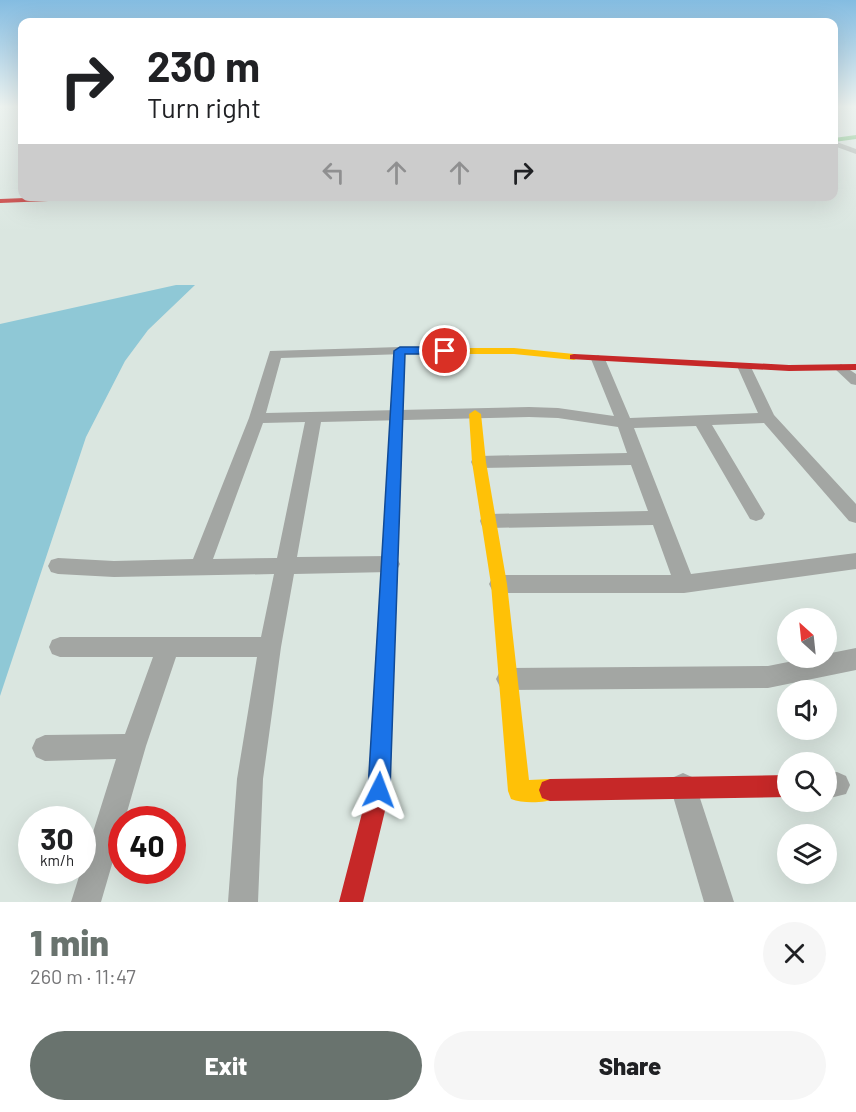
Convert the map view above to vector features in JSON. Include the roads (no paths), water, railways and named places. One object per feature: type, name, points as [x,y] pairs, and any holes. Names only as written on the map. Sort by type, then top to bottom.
[{"type":"street","points":[[0,201],[18,200]]},
{"type":"street","points":[[351,902],[379,790],[400,351]]},
{"type":"street","points":[[200,567],[257,418],[275,354],[513,351],[598,359],[744,366],[856,367]]},
{"type":"street","points":[[598,359],[684,584]]},
{"type":"street","points":[[744,366],[757,399],[768,418],[856,516]]},
{"type":"street","points":[[841,368],[856,381]]},
{"type":"street","points":[[257,418],[558,413],[624,423],[768,418]]},
{"type":"street","points":[[475,414],[479,462],[499,584],[519,791],[683,786],[777,786]]},
{"type":"street","points":[[243,902],[250,779],[270,647],[314,417]]},
{"type":"street","points":[[701,420],[756,514]]},
{"type":"street","points":[[479,462],[637,459]]},
{"type":"street","points":[[489,521],[659,518]]},
{"type":"street","points":[[499,584],[684,584],[856,561]]},
{"type":"street","points":[[58,566],[114,569],[390,564]]},
{"type":"street","points":[[60,647],[270,647]]},
{"type":"street","points":[[86,902],[133,746],[168,647]]},
{"type":"street","points":[[508,679],[768,677],[856,659]]},
{"type":"street","points":[[45,748],[133,746]]},
{"type":"street","points":[[683,786],[719,902]]},
{"type":"water","points":[[176,285],[195,285],[148,330],[125,361],[86,437],[0,696],[0,324]]}]
